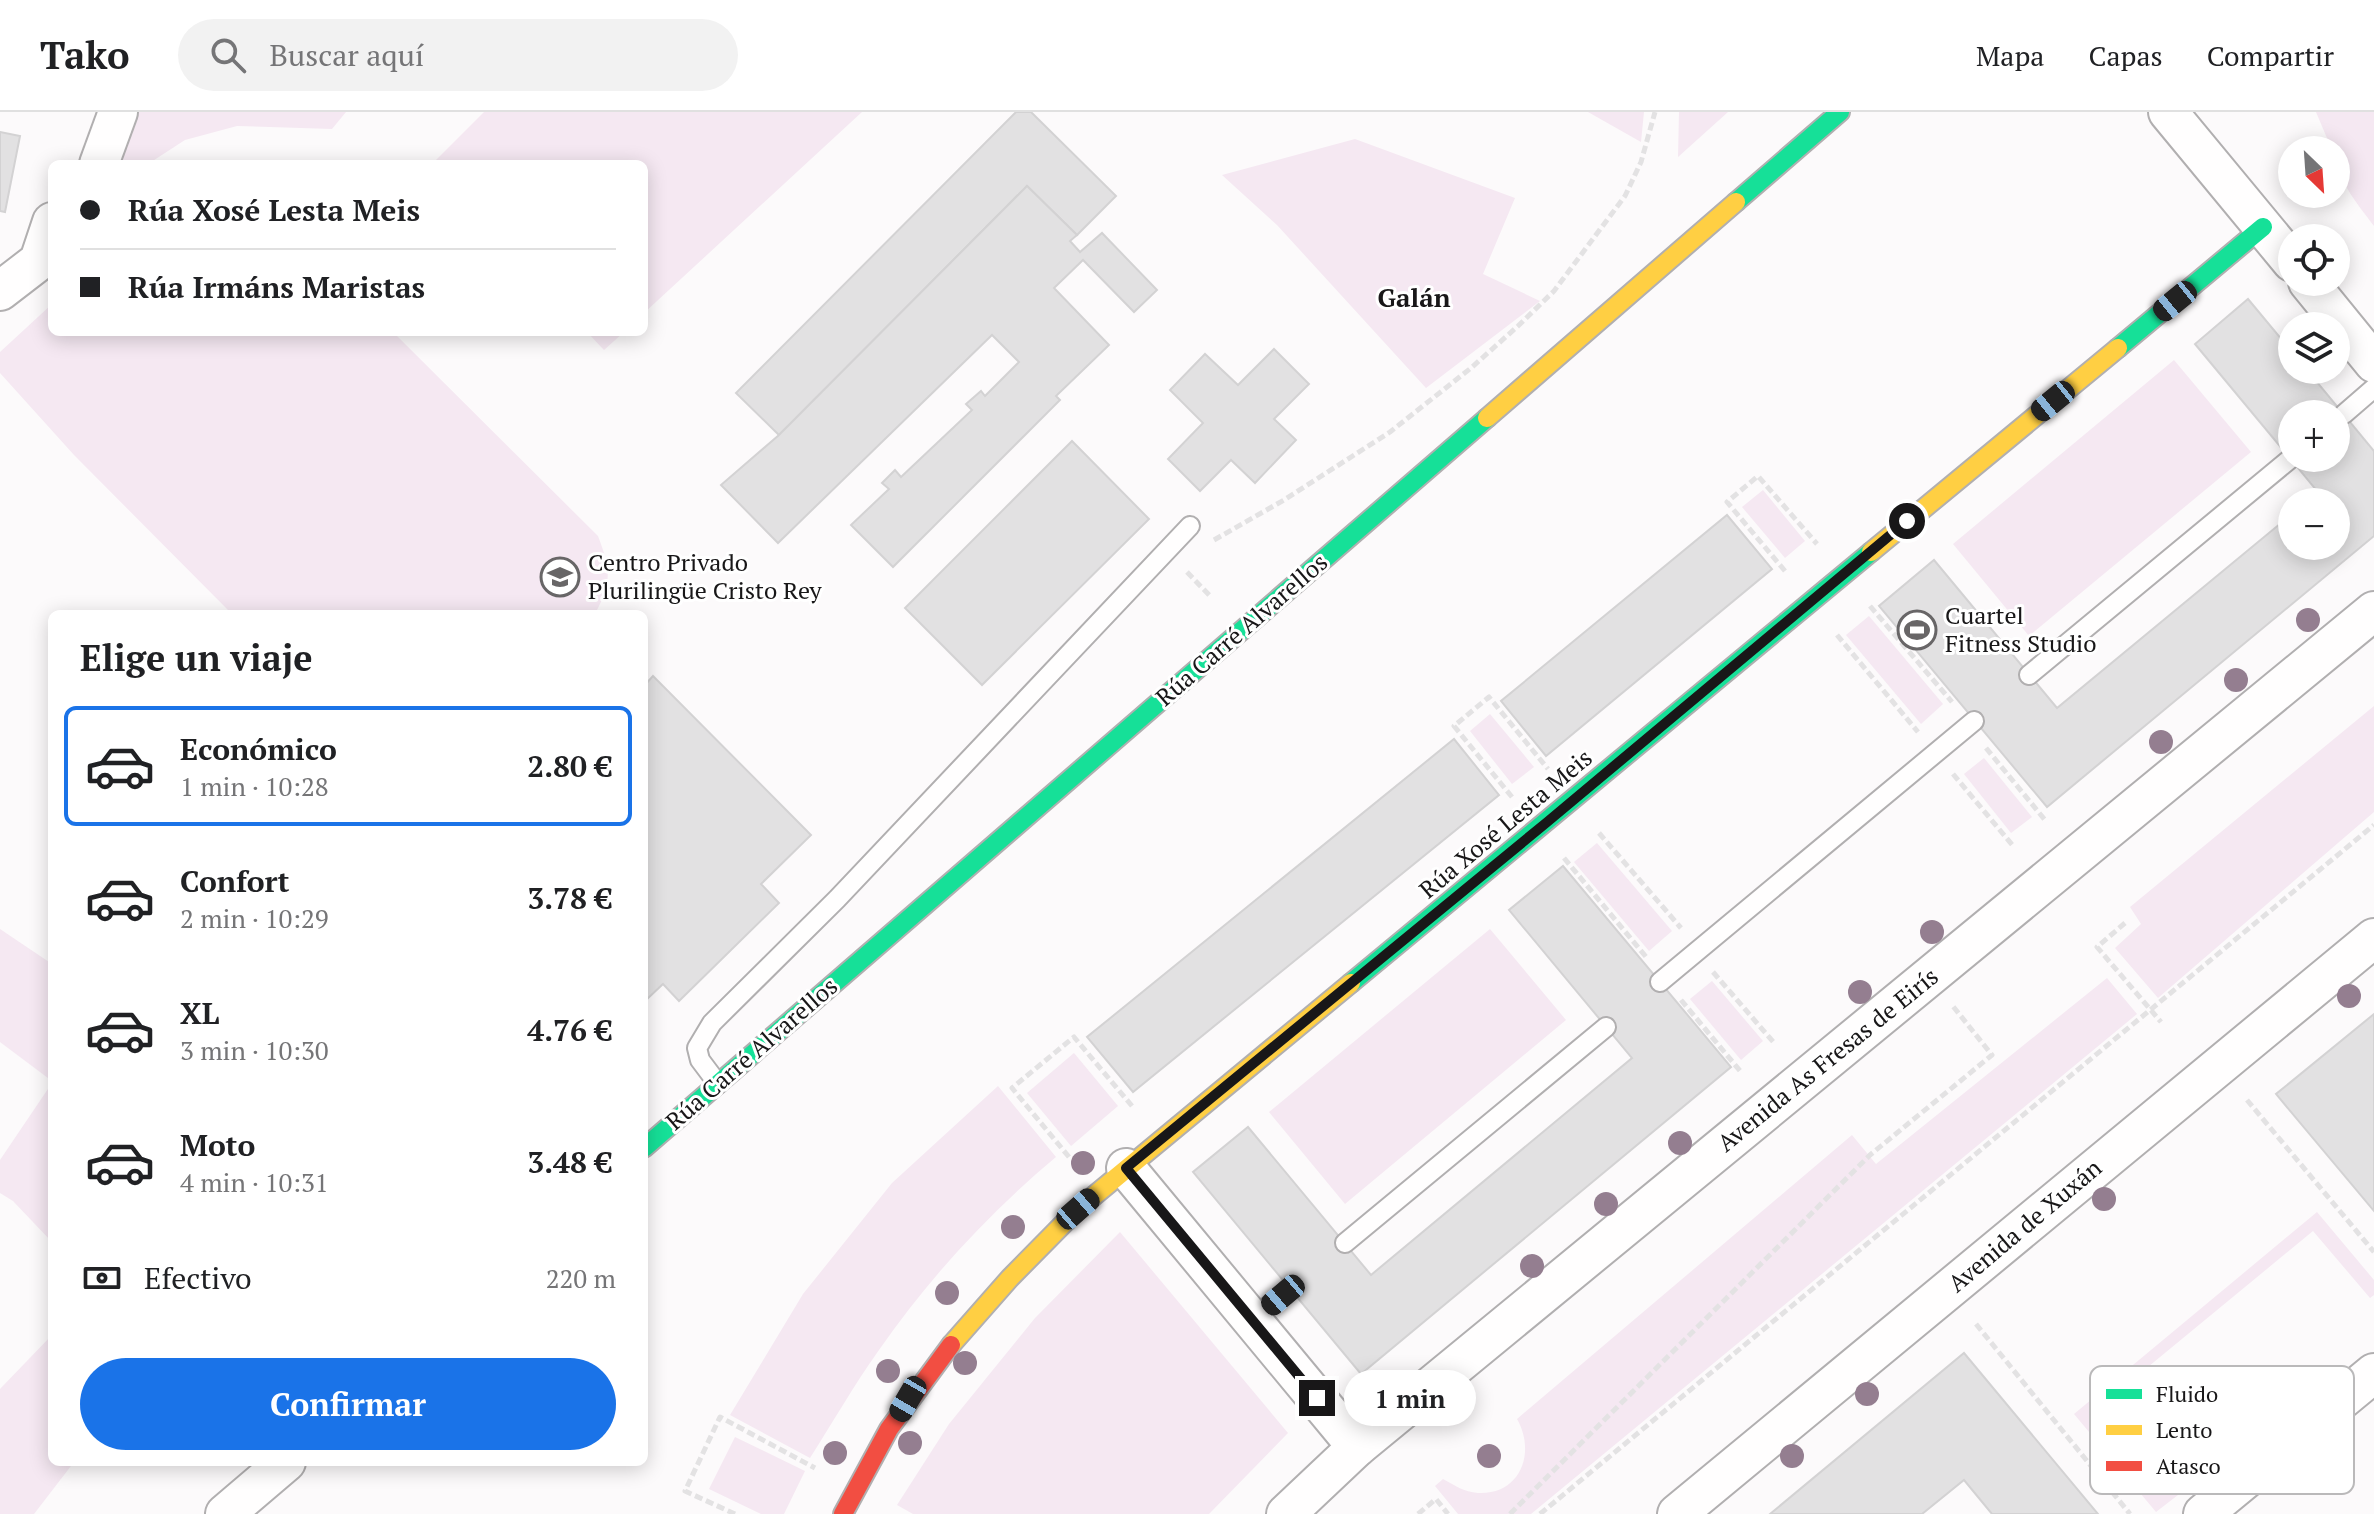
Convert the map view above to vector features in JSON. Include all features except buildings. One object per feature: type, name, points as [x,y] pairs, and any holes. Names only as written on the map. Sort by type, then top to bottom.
[{"type":"street","points":[[100,160],[118,112]]},
{"type":"street","name":"Rúa Carré Alvarellos","points":[[648,1145],[1840,112]]},
{"type":"street","points":[[2168,112],[2278,245]]},
{"type":"street","name":"Rúa Xosé Lesta Meis","points":[[843,1514],[908,1399],[954,1338],[1005,1280],[1078,1209],[2263,227]]},
{"type":"street","points":[[0,291],[39,261],[48,234]]},
{"type":"street","points":[[2319,296],[2374,363]]},
{"type":"street","name":"Avenida As Fresas de Eirís","points":[[1286,1514],[1313,1485],[1357,1447],[2374,611]]},
{"type":"street","name":"Avenida de Xuxán","points":[[1677,1514],[2374,938]]},
{"type":"street","points":[[1126,1168],[1357,1447]]},
{"type":"street","points":[[2354,1389],[2374,1373]]},
{"type":"street","points":[[225,1514],[281,1466]]},
{"type":"street","points":[[2203,1514],[2227,1494]]},
{"type":"lane","points":[[2350,409],[2374,388]]},
{"type":"lane","points":[[2029,675],[2278,469]]},
{"type":"lane","points":[[718,1084],[700,1060],[697,1048],[712,1023],[848,887],[1190,526]]},
{"type":"lane","points":[[1660,982],[1974,721]]},
{"type":"lane","points":[[1345,1243],[1606,1027]]},
{"type":"lane","points":[[1252,1320],[1290,1288]]},
{"type":"path","points":[[1204,546],[1284,500],[1390,432],[1518,326],[1554,291],[1625,196],[1641,162],[1655,112]]},
{"type":"path","points":[[1785,571],[1727,502],[1758,476],[1817,545]]},
{"type":"path","points":[[1185,570],[1211,597]]},
{"type":"path","points":[[1867,602],[1954,704],[1943,713]]},
{"type":"path","points":[[1833,631],[1919,733],[1926,728]]},
{"type":"path","points":[[1514,799],[1454,726],[1489,697],[1548,770]]},
{"type":"path","points":[[1982,743],[2045,820]]},
{"type":"path","points":[[1957,764],[1950,771],[2014,847]]},
{"type":"path","points":[[1540,1514],[2374,825]]},
{"type":"path","points":[[1594,827],[1682,929],[1672,938]]},
{"type":"path","points":[[1561,854],[1647,958],[1654,952]]},
{"type":"path","points":[[2125,923],[2097,947],[2161,1022]]},
{"type":"path","points":[[1703,977],[1711,970],[1775,1044]]},
{"type":"path","points":[[1686,990],[1678,997],[1741,1072]]},
{"type":"path","points":[[1510,1514],[1870,1155],[1992,1055],[1952,1005]]},
{"type":"path","points":[[1069,1157],[1012,1088],[1074,1037],[1132,1106]]},
{"type":"path","points":[[2247,1100],[2374,1252]]},
{"type":"path","points":[[1976,1324],[2090,1465]]},
{"type":"path","points":[[735,1514],[685,1491],[720,1417],[815,1468]]},
{"type":"path","points":[[2114,1494],[2130,1514]]},
{"type":"path","points":[[1418,1514],[1436,1499],[1448,1514]]},
{"type":"shaded area","points":[[131,112],[346,112],[332,129],[237,126],[185,140],[154,160],[112,160]]},
{"type":"shaded area","points":[[484,112],[862,112],[648,309],[648,160],[436,160]]},
{"type":"shaded area","points":[[1588,112],[1644,112],[1641,142]]},
{"type":"shaded area","points":[[1679,112],[1728,112],[1678,157]]},
{"type":"shaded area","points":[[2316,112],[2374,112],[2374,226],[2350,191],[2350,136],[2326,136]]},
{"type":"shaded area","points":[[1355,139],[1515,198],[1483,274],[1540,301],[1426,388],[1277,225],[1222,175]]},
{"type":"shaded area","points":[[48,308],[48,336],[397,336],[598,536],[608,576],[604,593],[597,610],[228,610],[74,455],[0,373],[0,352]]},
{"type":"shaded area","points":[[591,336],[620,336],[604,350]]},
{"type":"shaded area","points":[[2174,360],[2251,452],[2029,636],[1953,544]]},
{"type":"shaded area","points":[[1763,490],[1805,541],[1785,558],[1742,507]]},
{"type":"shaded area","points":[[1869,616],[1943,704],[1921,724],[1846,635]]},
{"type":"shaded area","points":[[2374,706],[2374,812],[2158,998],[2115,948],[2141,924],[2130,907]]},
{"type":"shaded area","points":[[1490,714],[1534,767],[1512,784],[1470,731]]},
{"type":"shaded area","points":[[1984,758],[2032,817],[2011,833],[1964,774]]},
{"type":"shaded area","points":[[1597,843],[1672,931],[1649,951],[1574,862]]},
{"type":"shaded area","points":[[0,929],[48,961],[48,1078],[0,1042]]},
{"type":"shaded area","points":[[1490,929],[1566,1020],[1345,1204],[1269,1112]]},
{"type":"shaded area","points":[[2107,978],[2137,1014],[1531,1514],[1458,1514],[1435,1486],[1443,1479],[1459,1488],[1478,1493],[1505,1487],[1521,1469],[1524,1457],[1523,1432],[1517,1419],[1852,1135],[1876,1164]]},
{"type":"shaded area","points":[[1712,981],[1763,1041],[1741,1060],[1690,999]]},
{"type":"shaded area","points":[[1074,1053],[1118,1106],[1071,1146],[1027,1093]]},
{"type":"shaded area","points":[[998,1086],[1056,1157],[984,1224],[918,1297],[870,1363],[810,1458],[730,1415],[803,1294],[892,1183]]},
{"type":"shaded area","points":[[48,1089],[48,1238],[13,1201],[0,1193],[0,1160]]},
{"type":"shaded area","points":[[2317,1212],[2374,1280],[2374,1295],[2370,1298],[2313,1231],[2149,1366],[2132,1366]]},
{"type":"shaded area","points":[[1120,1232],[1288,1433],[1209,1514],[913,1514],[897,1505],[949,1424],[1035,1318]]},
{"type":"shaded area","points":[[48,1339],[48,1466],[71,1466],[34,1514],[0,1514],[0,1389]]},
{"type":"shaded area","points":[[2090,1401],[2090,1433],[2074,1414]]},
{"type":"shaded area","points":[[735,1437],[805,1471],[784,1514],[761,1514],[709,1489]]},
{"type":"shaded area","points":[[2141,1494],[2178,1495],[2156,1512]]},
{"type":"traffic: fast","points":[[1736,202],[1840,112]]},
{"type":"traffic: fast","points":[[2118,348],[2263,227]]},
{"type":"traffic: fast","points":[[648,1145],[1487,418]]},
{"type":"traffic: fast","points":[[1351,983],[1871,552]]},
{"type":"traffic: slow","points":[[1487,418],[1736,202]]},
{"type":"traffic: slow","points":[[1871,552],[2118,348]]},
{"type":"traffic: slow","points":[[951,1345],[1010,1278],[1078,1209],[1351,983]]},
{"type":"traffic: jam","points":[[843,1514],[889,1429],[951,1345]]},
{"type":"place","name":"Centro Privado Plurilingüe Cristo Rey","points":[[560,577]]},
{"type":"place","name":"Cuartel Fitness Studio","points":[[1917,630]]},
{"type":"district","name":"Galán","points":[[1414,298]]},
{"type":"route","points":[[1317,1398],[1126,1168],[1907,521]]}]
